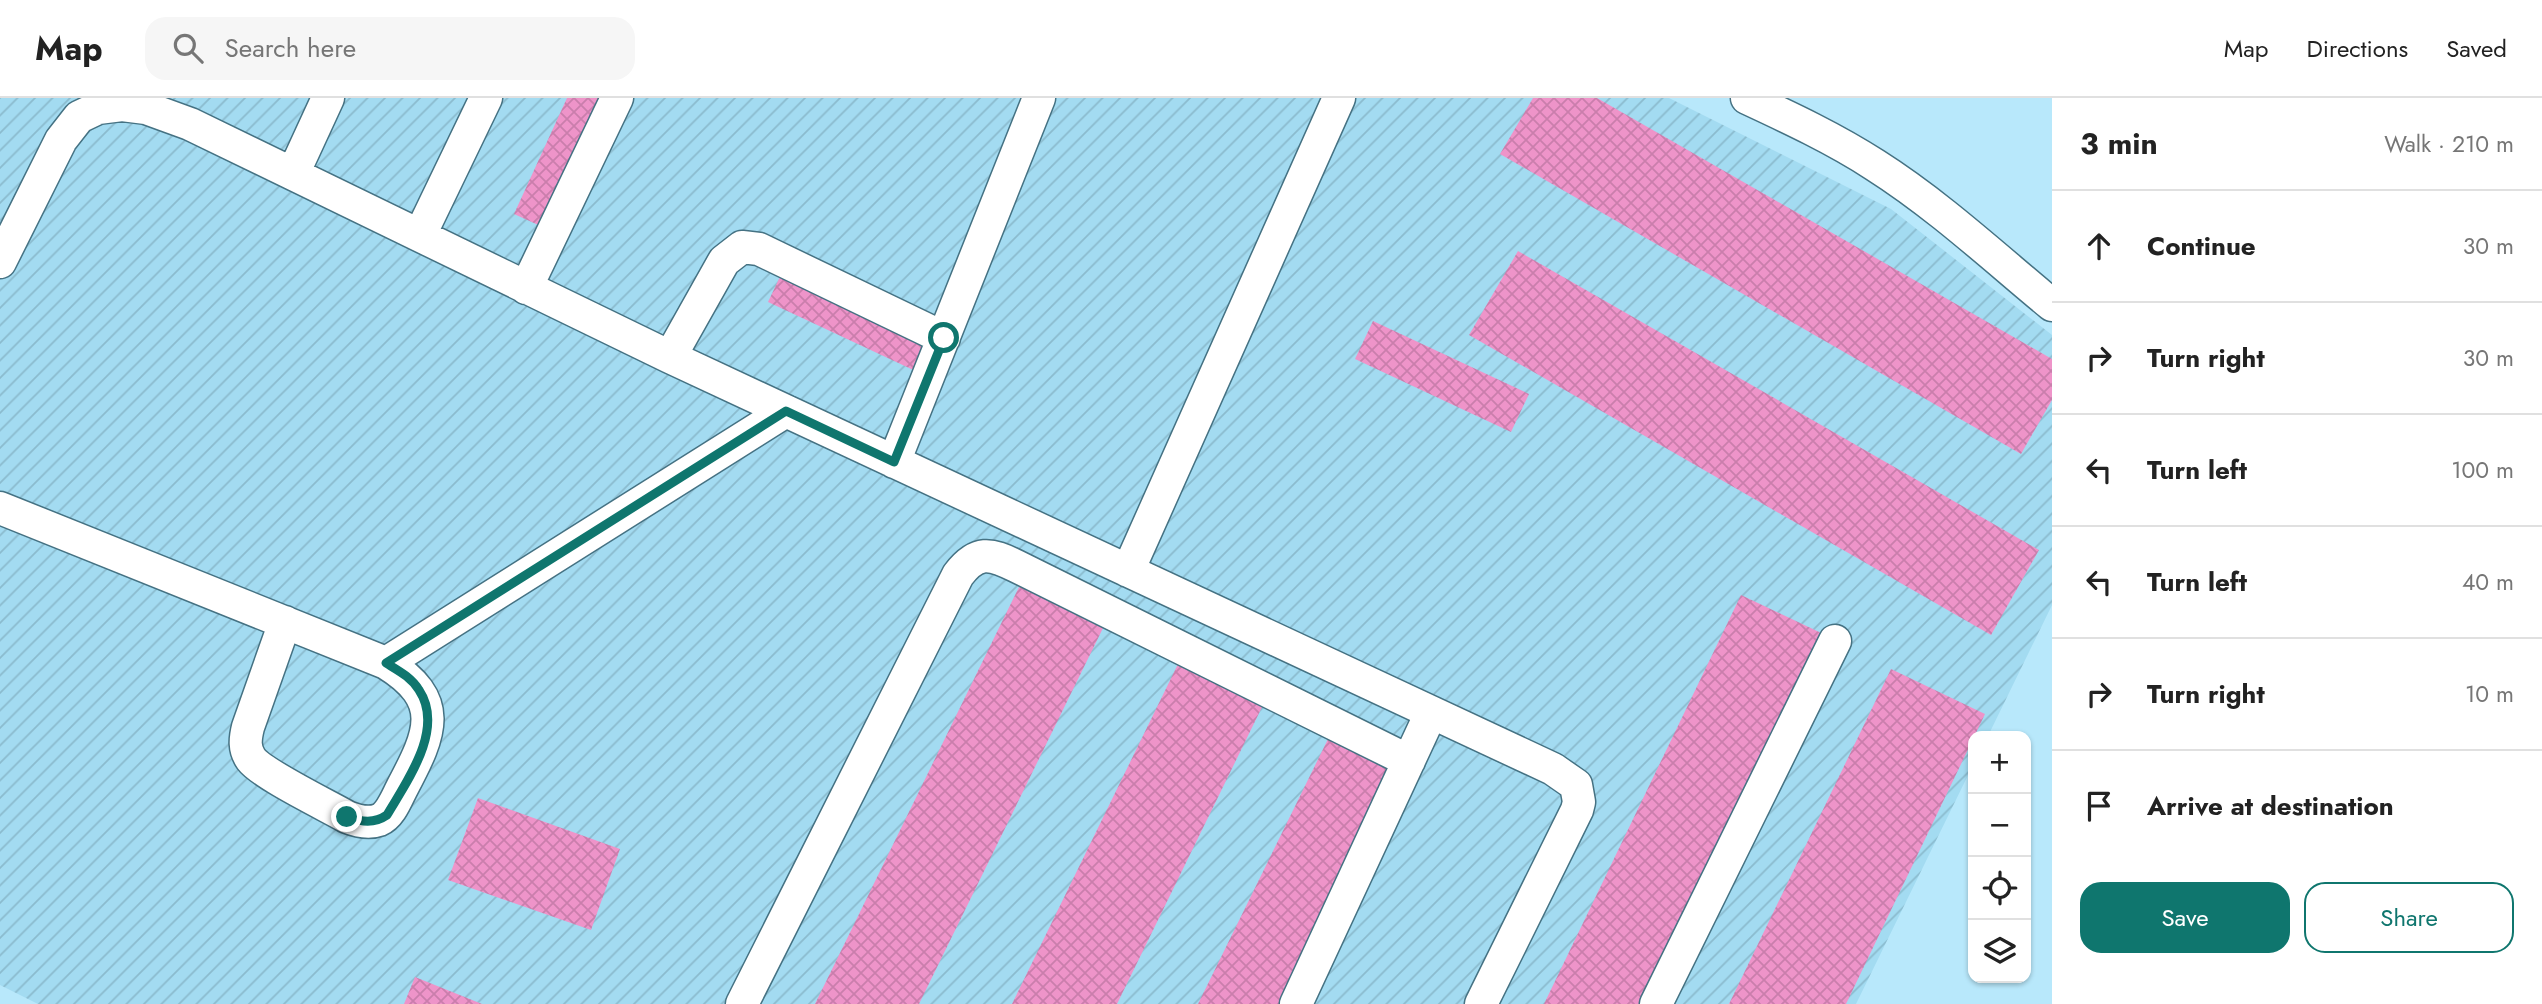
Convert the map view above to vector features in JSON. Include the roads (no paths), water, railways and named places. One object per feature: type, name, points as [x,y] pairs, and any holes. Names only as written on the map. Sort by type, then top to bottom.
[{"type":"street","points":[[293,174],[328,98]]},
{"type":"street","points":[[420,235],[486,98]]},
{"type":"street","points":[[526,288],[617,98]]},
{"type":"street","points":[[894,462],[1040,98]]},
{"type":"street","points":[[1128,571],[1339,98]]},
{"type":"street","points":[[1747,98],[1811,128],[1875,164],[1929,204],[2052,305]]},
{"type":"street","points":[[0,262],[61,140],[79,117],[98,108],[122,105],[146,108],[190,124],[670,357],[1553,769],[1576,785],[1579,802],[1481,1004]]},
{"type":"street","points":[[670,357],[724,261],[742,247],[759,249],[944,338]]},
{"type":"street","points":[[386,663],[786,411]]},
{"type":"street","points":[[0,508],[285,622],[386,663],[407,676],[421,691],[427,711],[427,731],[420,753],[387,815],[380,820],[360,822],[347,817],[260,768],[247,750],[247,727],[285,622]]},
{"type":"street","points":[[743,1004],[958,575],[975,558],[994,556],[1016,566],[1409,761]]},
{"type":"street","points":[[1656,1004],[1835,641]]},
{"type":"street","points":[[1296,1004],[1432,713]]}]
